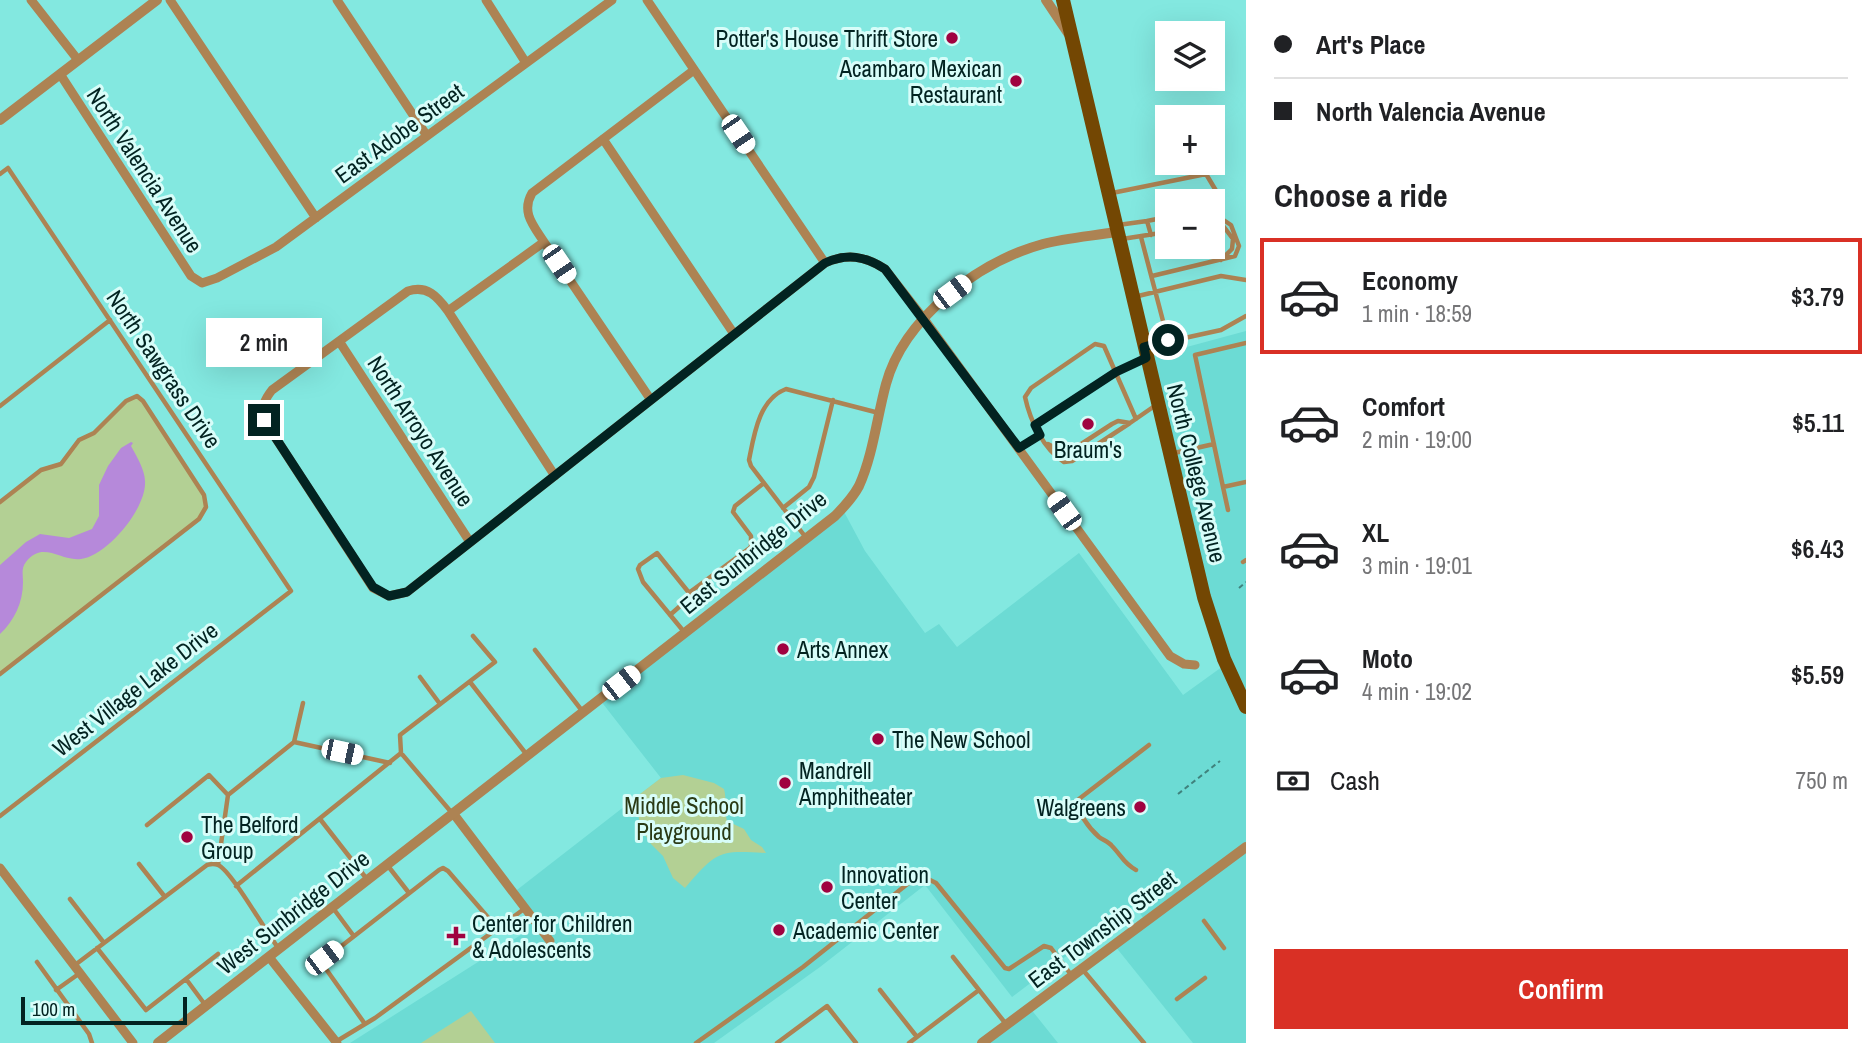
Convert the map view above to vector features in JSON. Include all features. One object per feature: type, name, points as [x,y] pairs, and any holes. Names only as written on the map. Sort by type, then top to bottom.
[{"type":"main road","name":"North College Avenue","points":[[1063,0],[1204,597],[1224,659],[1246,707]]},
{"type":"street","points":[[31,0],[78,60]]},
{"type":"street","points":[[0,120],[157,0]]},
{"type":"street","points":[[170,0],[316,218]]},
{"type":"street","points":[[337,0],[427,136]]},
{"type":"street","points":[[486,0],[526,63]]},
{"type":"street","name":"East Adobe Street","points":[[202,283],[263,255],[612,0]]},
{"type":"street","points":[[647,0],[825,263]]},
{"type":"street","points":[[1046,0],[1072,39]]},
{"type":"street","points":[[651,400],[530,222],[526,211],[527,202],[531,192],[694,70]]},
{"type":"street","name":"North Valencia Avenue","points":[[60,74],[191,276],[202,283]]},
{"type":"street","points":[[603,139],[734,334]]},
{"type":"street","name":"East Sunbridge Drive","points":[[453,813],[835,516],[858,488],[895,359],[925,319],[952,292],[997,262],[1042,244],[1116,232]]},
{"type":"street","points":[[448,311],[544,242]]},
{"type":"street","points":[[555,476],[448,311],[433,293],[416,289],[408,291],[272,390],[263,405],[264,420],[373,587],[389,596],[407,592],[555,476],[734,334],[825,263],[846,256],[856,256],[877,263],[892,276],[1170,656],[1184,664],[1195,664]]},
{"type":"street","name":"North Arroyo Avenue","points":[[339,341],[470,542]]},
{"type":"street","points":[[453,813],[550,940]]},
{"type":"street","name":"West Sunbridge Drive","points":[[158,1043],[453,813]]},
{"type":"street","name":"East Township Street","points":[[982,1043],[1246,848]]},
{"type":"street","points":[[0,869],[133,1043]]},
{"type":"street","points":[[269,957],[337,1042]]},
{"type":"lane","name":"North Sawgrass Drive","points":[[0,174],[8,168],[291,591]]},
{"type":"lane","points":[[1107,194],[1206,174],[1215,189]]},
{"type":"lane","points":[[1116,232],[1155,219]]},
{"type":"lane","points":[[1147,221],[1151,235]]},
{"type":"lane","points":[[1225,221],[1231,225],[1239,246],[1235,256],[1225,259]]},
{"type":"lane","points":[[1225,228],[1233,239],[1232,249],[1225,255]]},
{"type":"lane","points":[[1116,232],[1141,237],[1155,234]]},
{"type":"lane","points":[[1141,237],[1168,340]]},
{"type":"lane","points":[[1152,276],[1224,259]]},
{"type":"lane","points":[[1132,297],[1221,276],[1246,280]]},
{"type":"lane","points":[[1035,425],[1145,352],[1168,340],[1221,330],[1246,316]]},
{"type":"lane","points":[[0,406],[110,320]]},
{"type":"lane","points":[[1228,510],[1195,355],[1246,343]]},
{"type":"lane","points":[[1133,421],[1104,346],[1095,344],[1031,388],[1025,397],[1040,435],[1055,457],[1064,462],[1072,461],[1133,421],[1157,404]]},
{"type":"lane","points":[[807,540],[749,460],[763,408],[786,389],[879,413]]},
{"type":"lane","points":[[0,502],[41,470],[61,464],[79,440],[94,433],[126,401],[137,396],[143,401],[204,495],[206,508],[199,519],[0,674]]},
{"type":"lane","points":[[783,508],[809,487],[814,477],[833,400]]},
{"type":"lane","points":[[1045,442],[1065,453],[1118,421],[1133,421]]},
{"type":"lane","points":[[1019,448],[1040,435]]},
{"type":"lane","points":[[1169,453],[1214,444]]},
{"type":"lane","points":[[1223,487],[1246,482]]},
{"type":"lane","points":[[670,615],[688,599],[690,592],[751,547],[751,536],[733,512],[735,506],[764,483]]},
{"type":"lane","points":[[685,634],[643,582],[638,569],[653,554],[660,554],[690,592]]},
{"type":"lane","name":"West Village Lake Drive","points":[[0,816],[291,591]]},
{"type":"lane","points":[[453,813],[401,753],[400,735],[495,662],[473,636]]},
{"type":"lane","points":[[535,650],[583,713]]},
{"type":"lane","points":[[420,677],[440,704]]},
{"type":"lane","points":[[470,681],[527,756]]},
{"type":"lane","points":[[279,949],[236,886],[218,865],[228,795],[294,742],[303,702]]},
{"type":"lane","points":[[294,742],[390,763]]},
{"type":"lane","points":[[1136,870],[1127,865],[1112,845],[1098,836],[1077,805],[1079,799],[1149,745]]},
{"type":"lane","points":[[236,886],[401,753]]},
{"type":"lane","points":[[148,825],[209,775],[228,795]]},
{"type":"lane","points":[[320,819],[367,879]]},
{"type":"lane","points":[[139,864],[165,897]]},
{"type":"lane","points":[[56,990],[97,948],[207,865],[218,865]]},
{"type":"lane","points":[[387,865],[409,893]]},
{"type":"lane","points":[[365,1024],[321,965],[324,958],[439,870],[446,869],[498,929]]},
{"type":"lane","points":[[696,1043],[803,967],[915,878],[923,877],[936,883],[1005,968],[1009,969],[1044,946],[1051,948],[1072,977]]},
{"type":"lane","points":[[69,899],[104,943]]},
{"type":"lane","points":[[333,907],[354,935]]},
{"type":"lane","points":[[337,1042],[525,908]]},
{"type":"lane","points":[[1204,921],[1224,948]]},
{"type":"lane","points":[[97,948],[146,1010],[219,954]]},
{"type":"lane","points":[[953,957],[1007,1025]]},
{"type":"lane","points":[[37,962],[89,1034],[92,1043]]},
{"type":"lane","points":[[1083,970],[1143,1043]]},
{"type":"lane","points":[[1177,999],[1205,978]]},
{"type":"lane","points":[[186,979],[206,1006]]},
{"type":"lane","points":[[880,990],[917,1037]]},
{"type":"lane","points":[[909,1043],[979,990]]},
{"type":"lane","points":[[777,1043],[827,1006],[856,1043]]},
{"type":"path","points":[[1239,587],[1246,582]]},
{"type":"path","points":[[1178,794],[1220,761]]},
{"type":"shaded area","name":"The New School","points":[[1246,331],[1246,1043],[1193,1043],[1115,946],[1146,922],[1134,905],[1012,997],[925,885],[820,967],[714,1043],[350,1043],[524,933],[522,923],[531,916],[513,893],[661,778],[600,700],[842,508],[865,551],[925,633],[939,624],[957,647],[1079,553],[1183,695],[1226,664],[1146,358]]},
{"type":"shaded area","points":[[131,442],[145,481],[140,504],[124,529],[102,549],[81,559],[46,552],[32,556],[23,567],[23,590],[17,611],[0,634],[0,565],[26,542],[40,534],[69,538],[92,529],[99,516],[99,485],[121,448]]},
{"type":"shaded area","points":[[1030,1008],[1058,1043],[982,1043]]},
{"type":"green space","points":[[137,396],[143,401],[204,495],[206,507],[199,519],[0,672],[0,502],[41,470],[61,464],[79,440],[94,433],[126,401]]},
{"type":"green space","name":"Middle School Playground","points":[[683,775],[714,783],[724,789],[727,821],[744,829],[751,840],[766,853],[738,852],[720,856],[704,866],[685,888],[673,878],[663,856],[640,827],[636,797],[661,778]]},
{"type":"green space","points":[[471,1011],[495,1043],[421,1043]]},
{"type":"place","name":"Potter's House Thrift Store","points":[[952,38]]},
{"type":"place","name":"Acambaro Mexican Restaurant","points":[[1016,81]]},
{"type":"place","name":"Braum's","points":[[1088,424]]},
{"type":"place","name":"Arts Annex","points":[[783,649]]},
{"type":"place","name":"The New School","points":[[878,739]]},
{"type":"place","name":"Mandrell Amphitheater","points":[[785,783]]},
{"type":"place","name":"Walgreens","points":[[1140,807]]},
{"type":"place","name":"The Belford Group","points":[[187,837]]},
{"type":"place","name":"Innovation Center","points":[[827,887]]},
{"type":"place","name":"Academic Center","points":[[779,930]]},
{"type":"place","name":"Center for Children & Adolescents","points":[[456,936]]},
{"type":"route","points":[[264,420],[373,587],[381,594],[398,596],[407,592],[825,263],[837,258],[856,256],[867,259],[877,263],[892,276],[1019,448],[1040,435],[1035,425],[1116,372],[1146,358],[1144,347],[1168,340]]}]
